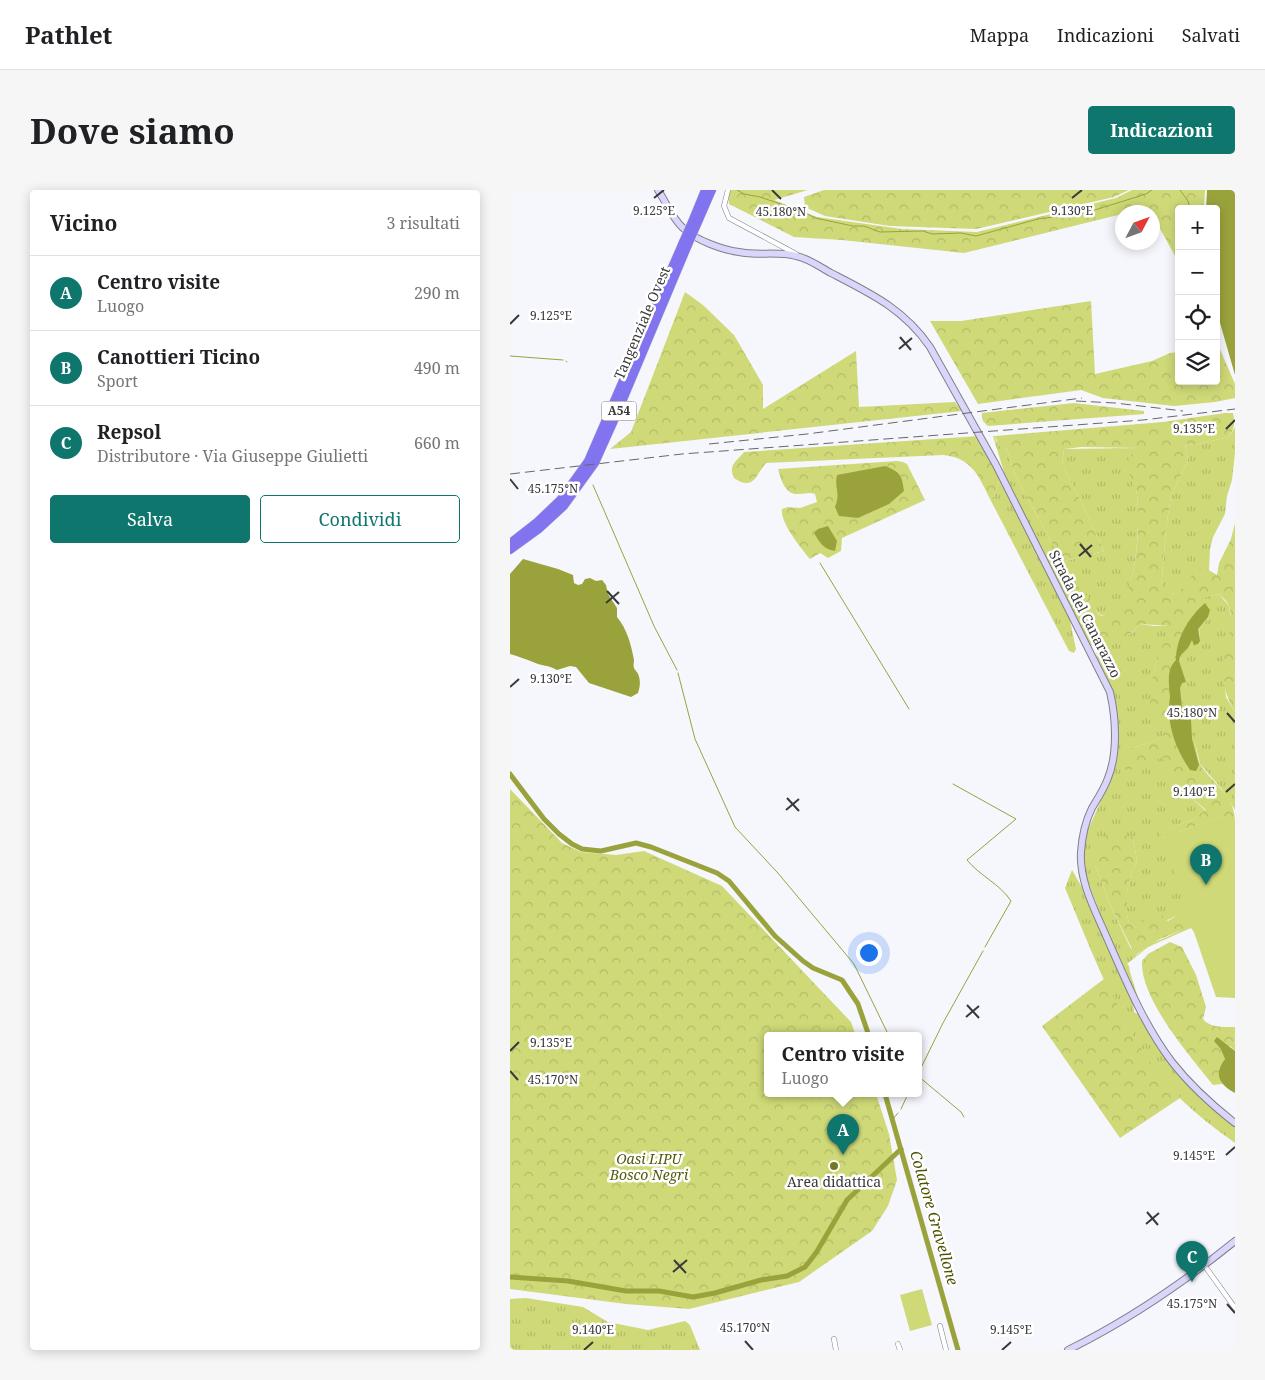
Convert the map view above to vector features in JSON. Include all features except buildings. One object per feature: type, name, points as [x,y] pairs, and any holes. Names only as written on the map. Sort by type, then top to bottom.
[{"type":"highway","name":"Tangenziale Ovest","points":[[510,550],[539,530],[564,506],[595,463],[618,414],[686,244],[705,190]]},
{"type":"highway","name":"Tangenziale Ovest","points":[[696,218],[712,190]]},
{"type":"highway","name":"Tangenziale Ovest","points":[[510,543],[537,522],[560,500],[588,461],[686,244]]},
{"type":"street","points":[[658,190],[683,229],[697,237],[739,253],[799,256]]},
{"type":"street","points":[[728,190],[724,206],[729,218],[799,256]]},
{"type":"street","points":[[776,243],[779,249],[777,254]]},
{"type":"street","name":"Strada del Canarazzo","points":[[799,256],[892,307],[919,330],[980,435],[1104,677],[1110,692],[1114,715],[1112,767],[1084,830],[1081,853],[1085,885],[1129,990],[1162,1046],[1186,1078],[1235,1122]]},
{"type":"street","points":[[1068,1350],[1156,1301],[1235,1241]]},
{"type":"street","points":[[1207,1268],[1234,1305]]},
{"type":"street","points":[[940,1326],[946,1350]]},
{"type":"street","points":[[834,1338],[836,1350]]},
{"type":"street","points":[[898,1344],[900,1350]]},
{"type":"green space","points":[[731,190],[808,190],[774,200],[817,217],[902,229],[977,232],[1116,198],[1132,190],[1205,190],[1204,205],[1175,205],[1175,256],[1160,229],[1160,205],[1115,205],[1115,216],[964,253],[842,240],[794,237],[729,204],[728,196]]},
{"type":"green space","points":[[824,190],[1129,190],[1114,197],[976,229],[890,226],[825,216],[805,207],[804,197]]},
{"type":"green space","points":[[685,292],[703,305],[734,335],[763,385],[763,409],[856,351],[859,407],[955,402],[962,411],[610,449],[631,432]]},
{"type":"green space","points":[[1091,301],[1095,374],[1152,361],[1175,352],[1175,385],[1220,385],[1220,349],[1235,384],[1235,398],[1174,406],[1103,398],[1081,390],[978,404],[930,321],[961,321]]},
{"type":"green space","points":[[1074,403],[1144,411],[1144,414],[988,426],[982,417],[982,413]]},
{"type":"green space","points":[[1233,413],[1234,425],[1229,437],[1193,445],[1185,444],[1188,461],[1171,496],[1166,528],[1161,589],[1165,588],[1171,594],[1179,592],[1197,569],[1204,567],[1217,575],[1219,563],[1231,539],[1235,523],[1235,712],[1227,695],[1223,676],[1223,663],[1231,627],[1231,613],[1228,604],[1219,594],[1204,597],[1211,610],[1209,617],[1199,629],[1200,641],[1198,645],[1194,646],[1192,641],[1181,659],[1189,681],[1184,690],[1183,706],[1193,716],[1199,762],[1228,798],[1232,805],[1235,821],[1223,816],[1162,838],[1159,832],[1190,821],[1206,810],[1188,795],[1176,792],[1163,757],[1128,771],[1121,767],[1124,755],[1132,748],[1155,741],[1166,735],[1150,705],[1153,674],[1169,626],[1140,624],[1123,639],[1102,646],[1095,635],[1074,583],[1090,599],[1098,614],[1102,616],[1114,611],[1124,599],[1134,564],[1138,525],[1137,493],[1130,477],[1128,458],[1140,448],[1081,447],[1064,449],[1062,466],[1104,551],[1062,562],[1015,475],[1006,447],[999,446],[995,436],[1163,422]]},
{"type":"green space","points":[[1235,427],[1232,480],[1227,496],[1225,514],[1213,537],[1210,549],[1209,571],[1204,567],[1180,592],[1171,594],[1161,589],[1166,528],[1171,496],[1188,461],[1185,444],[1193,445],[1229,437]]},
{"type":"green space","points":[[979,436],[1000,479],[994,496],[990,499],[973,469],[961,460],[943,455],[766,463],[754,480],[746,483],[734,478],[732,474],[732,467],[744,452]]},
{"type":"green space","points":[[993,436],[995,436],[996,441],[1006,447],[1015,475],[1062,562],[1104,551],[1062,466],[1064,449],[1140,448],[1130,477],[1137,493],[1138,523],[1135,559],[1127,594],[1120,606],[1111,614],[1103,616],[1100,615],[1090,599],[1082,603],[1099,642],[1090,646],[1007,482]]},
{"type":"green space","points":[[897,461],[907,464],[925,500],[842,538],[841,551],[828,558],[820,553],[810,559],[784,521],[782,509],[788,507],[800,508],[817,502],[815,494],[794,494],[790,492],[784,486],[778,469]]},
{"type":"green space","points":[[1000,479],[1069,616],[1076,649],[1074,653],[1069,651],[990,499],[994,496]]},
{"type":"green space","points":[[1219,594],[1229,606],[1233,628],[1223,664],[1226,697],[1235,712],[1235,810],[1221,788],[1200,764],[1192,730],[1193,716],[1183,706],[1182,654],[1192,640],[1200,637],[1199,629],[1209,617],[1204,597]]},
{"type":"green space","points":[[1140,624],[1170,626],[1153,674],[1166,735],[1155,741],[1132,748],[1163,757],[1188,795],[1206,811],[1190,821],[1160,832],[1162,838],[1223,816],[1235,821],[1194,932],[1191,928],[1148,947],[1127,964],[1139,1001],[1112,945],[1087,879],[1084,846],[1087,832],[1103,796],[1116,737],[1115,702],[1096,650],[1101,645],[1113,642],[1132,633]],"holes":[[[1133,837],[1137,861],[1131,874],[1127,892],[1129,923],[1136,928],[1145,924],[1166,921],[1175,916],[1180,931],[1151,944],[1136,955],[1130,947],[1112,909],[1095,865]]]},
{"type":"green space","name":"Oasi LIPU Bosco Negri","points":[[510,789],[562,843],[581,852],[616,855],[644,851],[722,886],[851,1022],[855,1032],[764,1032],[764,1097],[877,1097],[889,1134],[897,1180],[888,1206],[872,1231],[799,1282],[689,1309],[626,1304],[510,1289]]},
{"type":"green space","points":[[1223,816],[1235,821],[1235,998],[1216,997],[1162,838]]},
{"type":"green space","points":[[1121,834],[1133,837],[1137,861],[1131,874],[1127,892],[1129,923],[1136,928],[1150,913],[1161,914],[1168,921],[1182,912],[1187,928],[1160,939],[1135,955],[1112,909],[1095,865],[1098,846],[1105,835]]},
{"type":"green space","points":[[1072,870],[1083,889],[1133,1002],[1134,1012],[1140,1015],[1171,1066],[1193,1091],[1235,1127],[1235,1143],[1183,1101],[1156,1072],[1142,1051],[1105,983],[1065,888]]},
{"type":"green space","points":[[1170,942],[1182,947],[1196,975],[1206,1007],[1203,1019],[1213,1025],[1235,1027],[1235,1051],[1230,1046],[1220,1048],[1225,1059],[1219,1075],[1222,1084],[1213,1085],[1192,1059],[1168,1026],[1149,992],[1142,961],[1148,954]]},
{"type":"green space","points":[[1104,979],[1137,1042],[1157,1072],[1180,1098],[1120,1138],[1042,1026]]},
{"type":"green space","points":[[922,1289],[932,1325],[910,1331],[900,1295]]},
{"type":"green space","points":[[526,1298],[583,1307],[608,1322],[648,1330],[685,1321],[690,1325],[700,1350],[510,1350],[510,1299]]},
{"type":"shaded area","points":[[1207,190],[1235,190],[1235,375],[1220,323],[1220,205],[1206,205]]},
{"type":"shaded area","points":[[885,466],[894,470],[899,475],[904,491],[889,504],[858,518],[839,516],[835,507],[837,475]]},
{"type":"shaded area","points":[[828,526],[837,541],[835,551],[822,545],[814,533],[818,529]]},
{"type":"shaded area","points":[[523,559],[573,575],[574,583],[578,585],[582,584],[585,579],[602,580],[617,608],[617,617],[630,643],[634,669],[640,679],[638,693],[631,697],[589,683],[576,667],[570,666],[557,670],[510,654],[510,574]]},
{"type":"shaded area","points":[[1205,603],[1210,610],[1208,617],[1198,629],[1200,641],[1194,645],[1192,640],[1188,648],[1180,656],[1179,661],[1186,682],[1182,683],[1180,688],[1182,708],[1191,720],[1192,739],[1199,765],[1196,771],[1190,770],[1178,750],[1173,735],[1169,710],[1169,677],[1171,668],[1176,660],[1178,644],[1184,628]]},
{"type":"shaded area","points":[[1217,1037],[1235,1051],[1235,1093],[1225,1087],[1220,1079],[1219,1070],[1225,1059],[1214,1041]]},
{"type":"waterway","points":[[737,190],[744,194],[760,197],[802,211],[815,218],[853,226],[864,226],[880,232],[923,231],[932,234],[961,233],[976,236],[1038,219],[1085,213],[1146,194],[1152,190]]},
{"type":"waterway","points":[[1180,190],[1189,205]]},
{"type":"waterway","points":[[510,356],[563,360]]},
{"type":"waterway","points":[[593,485],[654,626],[677,670]]},
{"type":"waterway","points":[[820,563],[909,709]]},
{"type":"waterway","points":[[678,673],[695,739],[735,827],[777,872],[854,964],[887,1032]]},
{"type":"waterway","name":"Colatore Gravellone","points":[[510,774],[544,819],[559,834],[582,849],[601,851],[636,843],[717,873],[729,881],[775,936],[803,961],[813,968],[842,980],[858,1004],[868,1032]]},
{"type":"waterway","points":[[953,784],[1016,819],[967,860],[1011,901],[985,947]]},
{"type":"waterway","points":[[922,1066],[943,1023],[983,951]]},
{"type":"waterway","points":[[922,1079],[961,1112],[964,1117]]},
{"type":"waterway","name":"Colatore Gravellone","points":[[886,1097],[958,1350]]},
{"type":"waterway","points":[[901,1109],[907,1097]]},
{"type":"waterway","name":"Colatore Gravellone","points":[[892,1120],[898,1113]]},
{"type":"waterway","points":[[510,1277],[568,1281],[626,1291],[659,1291],[693,1297],[761,1280],[787,1276],[805,1267],[816,1253],[847,1200],[901,1149]]},
{"type":"railway","points":[[709,444],[807,434],[1082,398]]},
{"type":"railway","points":[[1076,401],[1115,403],[1183,411]]},
{"type":"railway","points":[[510,474],[682,454],[1143,420],[1235,409]]},
{"type":"place","name":"Canottieri Ticino","points":[[1206,885]]},
{"type":"place","name":"Centro visite","points":[[843,1155]]},
{"type":"place","name":"Area didattica","points":[[834,1166]]},
{"type":"place","name":"Repsol","points":[[1192,1282]]}]
